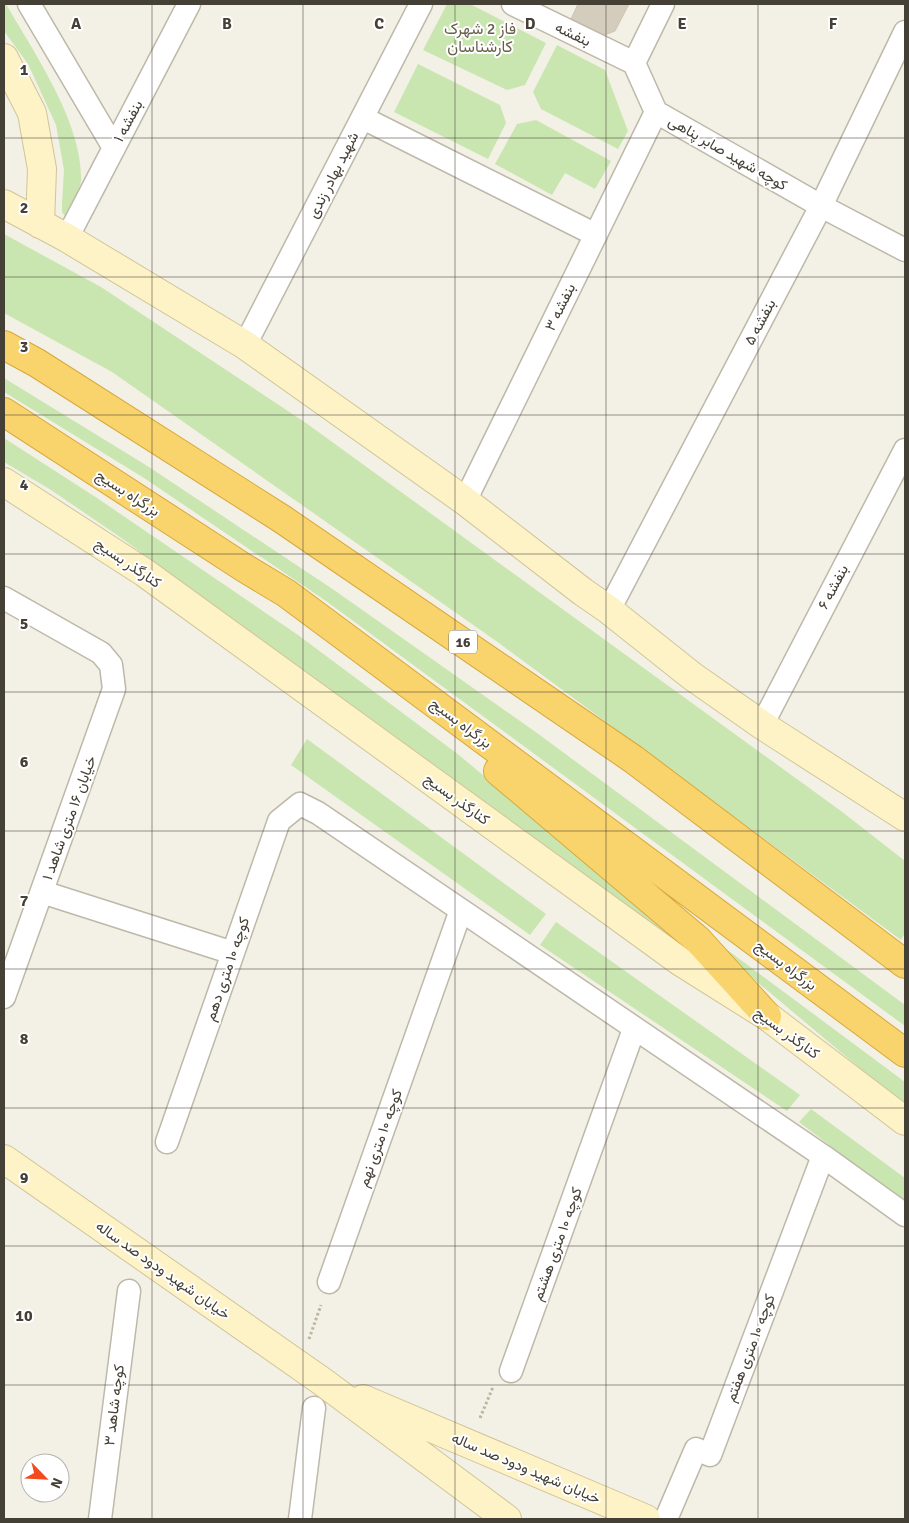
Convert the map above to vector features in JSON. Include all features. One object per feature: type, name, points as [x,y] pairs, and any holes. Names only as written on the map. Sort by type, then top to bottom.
[{"type":"highway","name":"16","points":[[4,345],[37,363],[282,518],[633,759],[905,964]]},
{"type":"highway","name":"بزرگراه بسیج","points":[[4,412],[286,593],[905,1053]]},
{"type":"highway","points":[[286,593],[698,940],[767,1016]]},
{"type":"main road","points":[[4,58],[32,113],[42,169],[40,224]]},
{"type":"main road","points":[[4,204],[67,238],[245,345],[464,502],[609,610],[692,676],[762,725],[905,817]]},
{"type":"main road","name":"کنارگذر بسیج","points":[[4,482],[145,574],[681,962],[767,1016],[905,1121]]},
{"type":"main road","name":"خیابان شهید ودود صد ساله","points":[[4,1159],[323,1382],[507,1519]]},
{"type":"main road","name":"خیابان شهید ودود صد ساله","points":[[323,1382],[646,1519]]},
{"type":"street","points":[[29,4],[114,148]]},
{"type":"street","name":"بنفشه ۱","points":[[67,238],[189,4]]},
{"type":"street","name":"شهید بهادر زندی","points":[[245,345],[421,4]]},
{"type":"street","name":"بنفشه","points":[[513,4],[634,63]]},
{"type":"street","points":[[634,63],[663,4]]},
{"type":"street","name":"بنفشه ۵","points":[[609,610],[821,206],[905,32]]},
{"type":"street","name":"کوچه شهید صابر پناهی","points":[[634,63],[656,112],[821,206],[905,250]]},
{"type":"street","name":"بنفشه ۳","points":[[464,502],[656,112]]},
{"type":"street","points":[[363,118],[596,235]]},
{"type":"street","name":"بنفشه ۶","points":[[762,725],[905,450]]},
{"type":"street","name":"خیابان ۱۶ متری شاهد ۱","points":[[4,598],[101,653],[111,665],[114,689],[4,997]]},
{"type":"street","name":"کوچه ۱۰ متری دهم","points":[[166,1142],[279,821],[300,804],[318,813],[461,910]]},
{"type":"street","points":[[42,892],[233,953]]},
{"type":"street","points":[[461,910],[823,1156],[905,1215]]},
{"type":"street","name":"کوچه ۱۰ متری نهم","points":[[329,1282],[461,910]]},
{"type":"street","name":"کوچه ۱۰ متری هشتم","points":[[511,1371],[634,1029]]},
{"type":"street","name":"کوچه ۱۰ متری هفتم","points":[[666,1519],[696,1449],[710,1455],[823,1156]]},
{"type":"street","name":"کوچه شاهد ۳","points":[[100,1519],[129,1291]]},
{"type":"street","points":[[300,1519],[314,1408]]},
{"type":"path","points":[[300,1366],[329,1282]]},
{"type":"path","points":[[469,1444],[500,1368],[511,1371]]},
{"type":"green space","points":[[4,4],[6,4],[43,66],[66,112],[74,136],[80,159],[81,181],[77,194],[65,216],[62,212],[64,170],[56,125],[28,64],[4,31]]},
{"type":"green space","points":[[447,4],[470,4],[546,43],[525,85],[507,90],[423,50]]},
{"type":"green space","points":[[557,45],[605,70],[628,131],[618,149],[541,109],[533,92]]},
{"type":"green space","points":[[418,64],[500,105],[506,123],[488,159],[394,112]]},
{"type":"green space","points":[[536,120],[611,161],[595,189],[565,173],[552,195],[495,164],[517,124]]},
{"type":"green space","points":[[4,234],[101,287],[306,423],[841,811],[905,861],[905,933],[901,940],[499,643],[112,372],[4,313]]},
{"type":"green space","points":[[4,378],[149,467],[334,590],[537,733],[905,1005],[905,1026],[326,601],[144,478],[4,392]]},
{"type":"green space","points":[[4,438],[97,498],[298,635],[459,755],[708,964],[120,537],[51,490],[4,462]]},
{"type":"green space","points":[[307,739],[546,914],[530,935],[291,765]]},
{"type":"green space","points":[[556,922],[800,1095],[787,1111],[540,945]]},
{"type":"green space","points":[[706,934],[905,1082],[905,1106],[756,981]]},
{"type":"green space","points":[[811,1109],[905,1178],[905,1203],[799,1122]]},
{"type":"building","points":[[578,4],[629,4],[615,31],[602,36],[571,19]]},
{"type":"district","name":"فاز 2 شهرک کارشناسان","points":[[480,38]]}]
